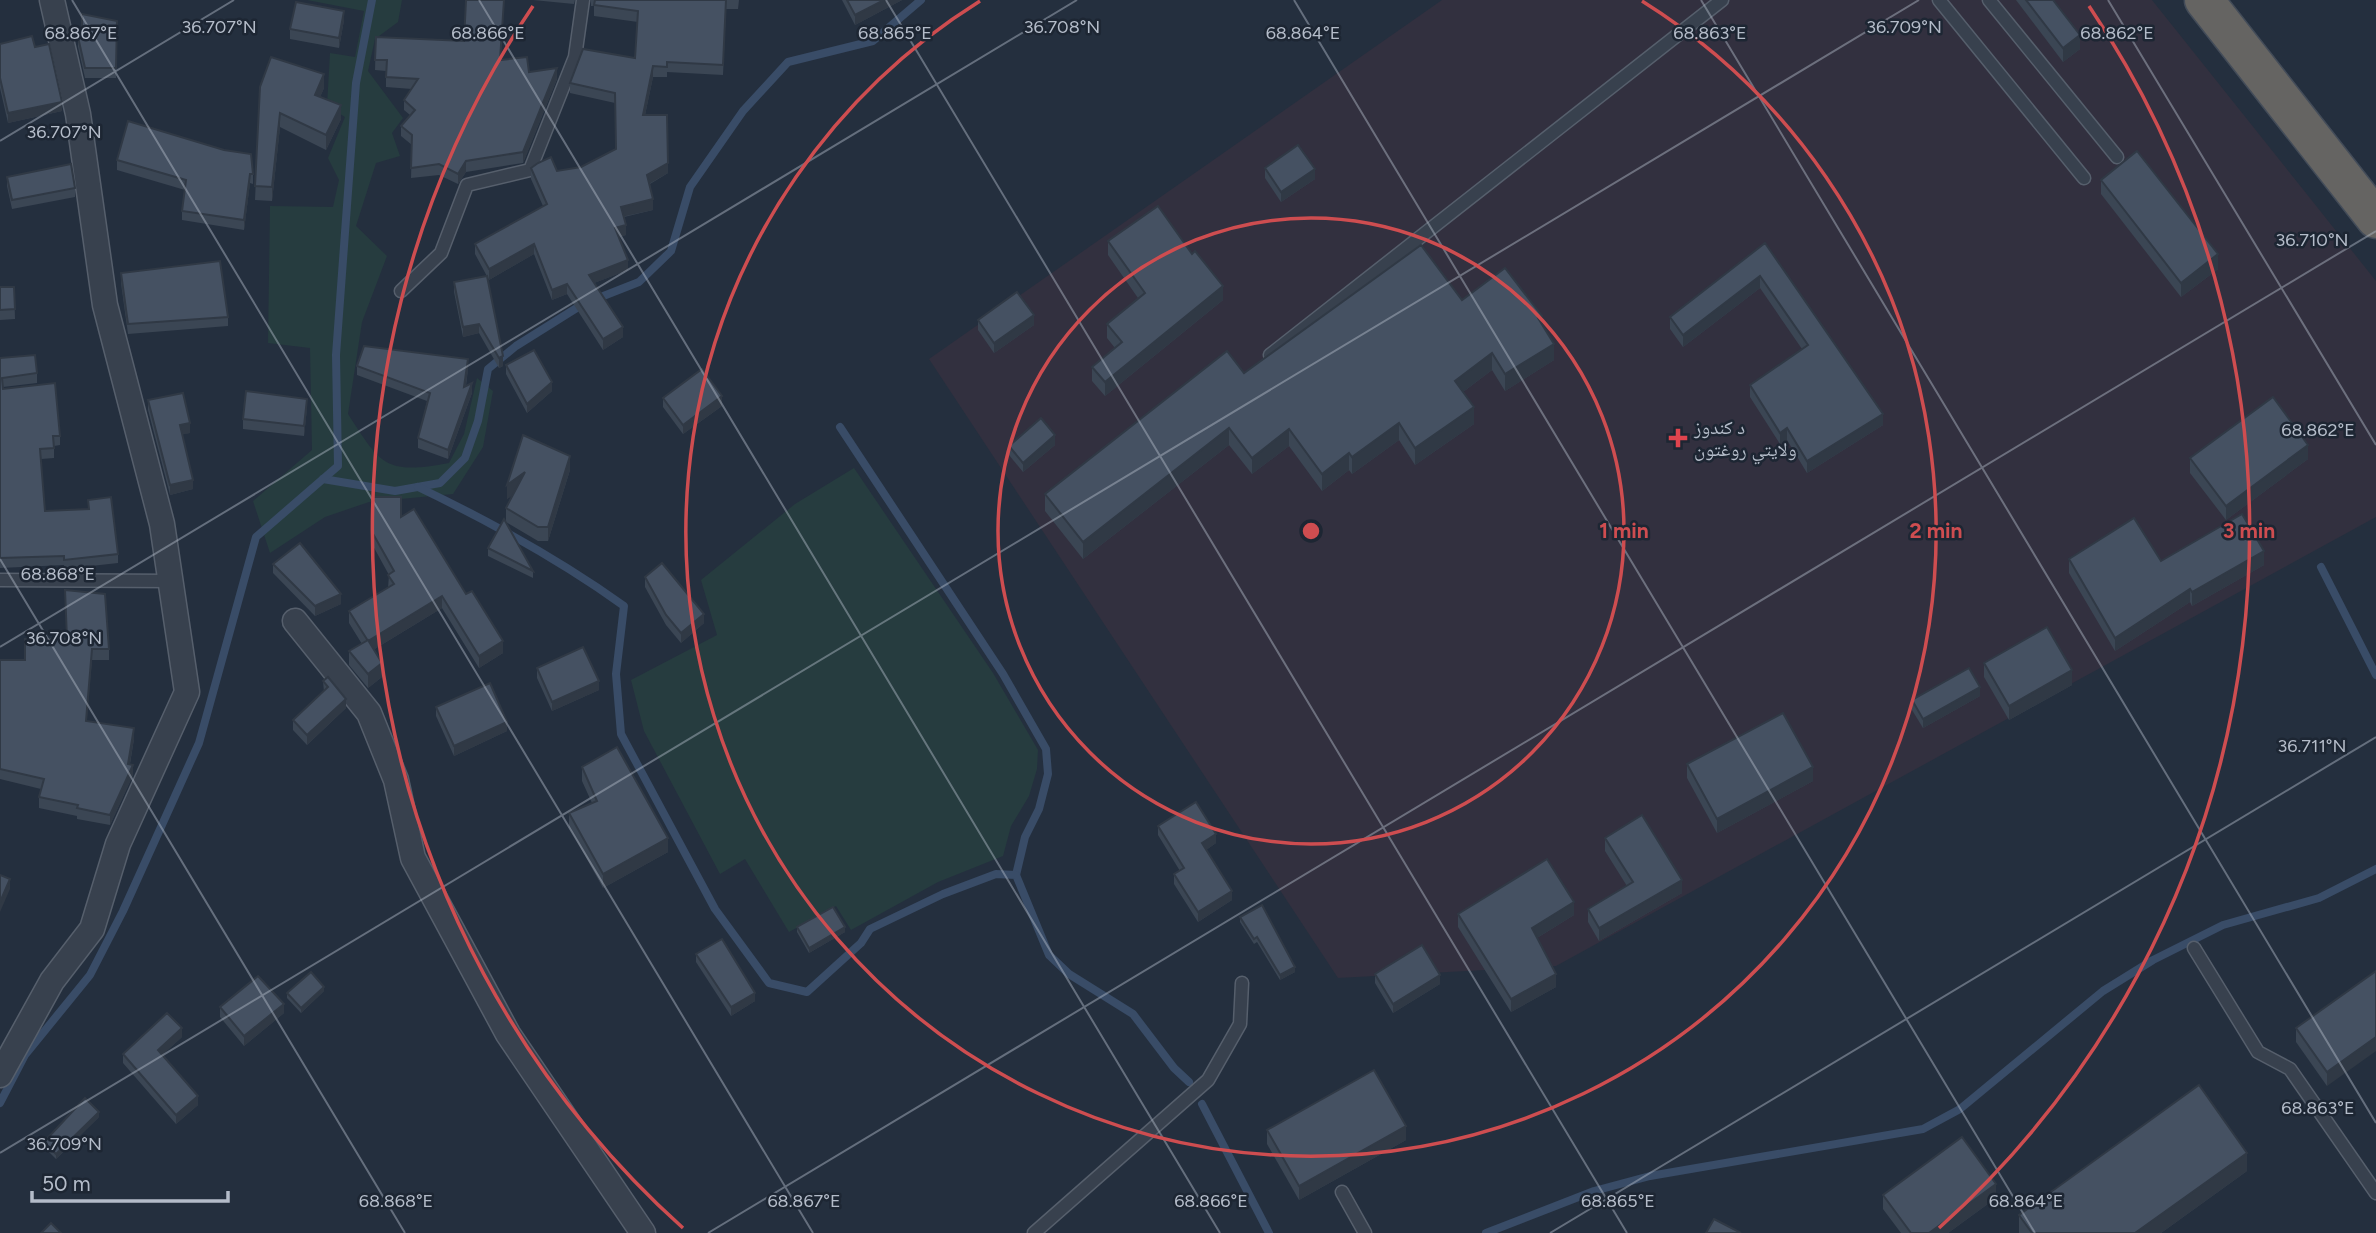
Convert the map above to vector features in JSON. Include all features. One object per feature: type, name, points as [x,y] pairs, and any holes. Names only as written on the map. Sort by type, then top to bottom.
[{"type":"highway","points":[[2204,0],[2376,219]]},
{"type":"street","points":[[0,1075],[52,981],[92,929],[117,844],[187,692],[172,581],[144,452],[105,305],[78,114],[52,0]]},
{"type":"street","points":[[295,621],[369,713],[396,780],[413,858],[508,1034],[643,1233]]},
{"type":"lane","points":[[401,291],[440,253],[467,185],[530,170],[575,57],[583,0]]},
{"type":"lane","points":[[1261,362],[1722,0]]},
{"type":"lane","points":[[1939,0],[2084,178]]},
{"type":"lane","points":[[1989,0],[2117,156]]},
{"type":"lane","points":[[0,580],[172,581]]},
{"type":"lane","points":[[2194,948],[2258,1052],[2290,1069],[2376,1193]]},
{"type":"lane","points":[[1034,1233],[1208,1080],[1240,1024],[1242,983]]},
{"type":"lane","points":[[1342,1192],[1365,1233]]},
{"type":"shaded area","name":"د کندوز ولایتي روغتون","points":[[1442,0],[2152,0],[2376,281],[2376,517],[1556,966],[1338,978],[929,359]]},
{"type":"green space","points":[[307,0],[402,0],[398,22],[375,39],[368,71],[403,118],[392,133],[400,156],[376,163],[356,226],[387,256],[362,322],[348,414],[369,445],[387,462],[411,468],[449,463],[464,434],[477,378],[493,391],[483,447],[453,494],[369,502],[325,517],[270,553],[253,501],[312,450],[310,348],[268,343],[270,206],[333,207],[339,180],[328,158],[345,117],[327,106],[330,53],[355,57],[364,11]]},
{"type":"green space","points":[[854,468],[993,673],[1038,750],[1037,769],[1029,796],[1011,826],[1003,856],[938,882],[851,930],[836,906],[789,932],[745,859],[720,874],[644,731],[631,680],[717,635],[701,580],[795,504]]},
{"type":"building","points":[[466,0],[504,0],[500,60],[527,57],[529,72],[557,68],[523,152],[466,161],[458,174],[439,164],[411,168],[412,135],[401,126],[415,110],[404,100],[418,79],[386,77],[387,60],[375,60],[376,37],[464,41]]},
{"type":"building","points":[[595,0],[726,0],[723,65],[667,62],[667,67],[653,66],[643,115],[667,115],[668,163],[647,175],[653,199],[621,207],[626,225],[615,228],[628,260],[589,275],[623,327],[603,339],[567,284],[552,290],[534,244],[489,269],[475,244],[547,204],[531,168],[538,163],[551,157],[557,171],[581,167],[616,149],[615,93],[570,83],[583,49],[635,58],[638,11],[594,5]]},
{"type":"building","points":[[847,0],[884,0],[855,15]]},
{"type":"building","points":[[2026,0],[2053,0],[2080,35],[2063,48]]},
{"type":"building","points":[[296,2],[344,11],[339,38],[290,29]]},
{"type":"building","points":[[82,14],[117,21],[116,68],[85,68],[78,37],[82,36]]},
{"type":"building","points":[[32,36],[35,47],[49,44],[62,102],[8,113],[0,78],[0,44]]},
{"type":"building","points":[[271,57],[324,74],[315,95],[341,105],[326,135],[280,113],[272,187],[255,186],[260,87]]},
{"type":"building","points":[[128,121],[224,150],[251,154],[253,174],[250,174],[244,220],[182,211],[186,180],[117,160]]},
{"type":"building","points":[[1298,145],[1315,169],[1281,192],[1265,168]]},
{"type":"building","points":[[2137,151],[2218,254],[2181,283],[2101,180]]},
{"type":"building","points":[[71,164],[75,188],[12,200],[7,177]]},
{"type":"building","points":[[1158,206],[1192,254],[1195,251],[1223,286],[1105,382],[1092,367],[1122,342],[1107,324],[1145,293],[1108,241]]},
{"type":"building","points":[[1765,243],[1883,414],[1807,461],[1787,428],[1780,433],[1750,385],[1808,345],[1760,276],[1683,335],[1670,317]]},
{"type":"building","points":[[1421,245],[1462,300],[1505,268],[1542,316],[1538,318],[1554,344],[1505,374],[1492,353],[1455,381],[1474,407],[1415,448],[1399,423],[1352,457],[1349,453],[1322,474],[1289,429],[1252,458],[1229,428],[1083,542],[1045,494],[1227,351],[1244,373]]},
{"type":"building","points":[[220,261],[228,317],[128,324],[121,273]]},
{"type":"building","points":[[487,276],[503,356],[499,358],[479,324],[463,327],[454,282]]},
{"type":"building","points":[[0,287],[14,287],[15,309],[0,310]]},
{"type":"building","points":[[1017,292],[1034,315],[994,343],[978,320]]},
{"type":"building","points":[[364,346],[468,359],[464,387],[472,383],[448,450],[418,438],[430,393],[357,366]]},
{"type":"building","points":[[534,350],[552,382],[527,404],[506,365]]},
{"type":"building","points":[[35,355],[37,373],[2,378],[3,389],[55,383],[60,436],[53,436],[54,448],[40,449],[45,511],[89,509],[88,500],[111,497],[118,554],[64,560],[64,556],[0,558],[0,358]]},
{"type":"building","points":[[702,369],[722,396],[683,425],[663,398]]},
{"type":"building","points":[[246,391],[307,399],[304,426],[243,419]]},
{"type":"building","points":[[183,393],[190,423],[180,425],[193,480],[170,485],[148,400]]},
{"type":"building","points":[[2273,397],[2308,445],[2226,506],[2190,458]]},
{"type":"building","points":[[1041,418],[1055,435],[1023,463],[1009,446]]},
{"type":"building","points":[[523,435],[570,456],[548,527],[538,527],[506,508],[525,472],[507,485]]},
{"type":"building","points":[[372,497],[401,497],[401,517],[414,509],[466,594],[472,591],[503,641],[479,656],[442,596],[368,641],[349,611],[394,584],[388,575],[394,571],[372,532]]},
{"type":"building","points":[[2242,514],[2264,551],[2192,592],[2190,589],[2115,638],[2069,559],[2134,518],[2161,561]]},
{"type":"building","points":[[504,519],[533,571],[488,548]]},
{"type":"building","points":[[300,543],[341,594],[315,606],[273,564]]},
{"type":"building","points":[[662,563],[704,614],[681,633],[666,615],[645,577]]},
{"type":"building","points":[[65,590],[105,594],[109,649],[92,649],[86,721],[134,728],[128,764],[133,765],[110,815],[39,797],[44,779],[0,769],[0,660],[25,660],[25,639],[67,639]]},
{"type":"building","points":[[2047,627],[2072,670],[2009,706],[1984,663]]},
{"type":"building","points":[[368,640],[382,663],[368,674],[349,651]]},
{"type":"building","points":[[583,647],[599,681],[552,702],[537,668]]},
{"type":"building","points":[[1969,668],[1980,687],[1923,719],[1912,700]]},
{"type":"building","points":[[328,677],[346,699],[307,735],[293,720],[328,687],[323,681]]},
{"type":"building","points":[[490,683],[507,722],[454,746],[436,707]]},
{"type":"building","points":[[1783,713],[1813,767],[1717,819],[1687,764]]},
{"type":"building","points":[[617,747],[668,838],[603,874],[569,813],[597,801],[582,767]]},
{"type":"building","points":[[1196,802],[1216,834],[1202,843],[1232,891],[1198,912],[1174,874],[1184,868],[1158,826]]},
{"type":"building","points":[[1642,815],[1682,880],[1599,928],[1588,909],[1633,882],[1605,838]]},
{"type":"building","points":[[1547,859],[1574,902],[1532,928],[1556,974],[1511,999],[1458,914]]},
{"type":"building","points":[[0,875],[10,879],[0,902]]},
{"type":"building","points":[[1262,905],[1295,967],[1280,975],[1257,937],[1254,939],[1240,917]]},
{"type":"building","points":[[833,907],[845,927],[809,948],[797,927]]},
{"type":"building","points":[[722,939],[755,993],[731,1007],[696,954]]},
{"type":"building","points":[[1422,945],[1440,975],[1393,1004],[1375,974]]},
{"type":"building","points":[[2376,971],[2376,1037],[2327,1072],[2296,1028]]},
{"type":"building","points":[[311,972],[324,987],[301,1008],[287,993]]},
{"type":"building","points":[[258,976],[284,1004],[244,1036],[220,1007]]},
{"type":"building","points":[[167,1013],[182,1028],[158,1050],[198,1096],[176,1115],[123,1054]]},
{"type":"building","points":[[1374,1070],[1406,1126],[1299,1186],[1267,1130]]},
{"type":"building","points":[[2199,1085],[2247,1153],[2135,1233],[2032,1233],[2019,1215]]},
{"type":"building","points":[[85,1098],[99,1112],[56,1154],[44,1142]]},
{"type":"building","points":[[1962,1137],[1996,1184],[1929,1233],[1911,1233],[1883,1195]]},
{"type":"building","points":[[1714,1219],[1741,1233],[1706,1233]]},
{"type":"building","points":[[51,1223],[61,1233],[41,1233]]},
{"type":"waterway","points":[[0,1103],[25,1055],[90,975],[123,911],[199,743],[256,537],[338,466],[336,355],[356,83],[372,0]]},
{"type":"waterway","points":[[323,479],[395,491],[440,483],[465,458],[478,421],[488,369],[516,346],[583,304],[639,282],[671,251],[690,187],[743,111],[788,62],[873,41],[921,0]]},
{"type":"waterway","points":[[840,427],[1003,674],[1046,749],[1048,774],[1039,809],[1025,837],[1016,875]]},
{"type":"waterway","points":[[418,487],[524,542],[624,606],[616,674],[621,734],[715,909],[769,983],[807,992],[861,943],[870,929],[943,894],[996,874],[1016,875],[1049,955],[1069,974],[1133,1014],[1174,1068],[1189,1082]]},
{"type":"waterway","points":[[2321,567],[2376,675]]},
{"type":"waterway","points":[[1486,1233],[1594,1191],[1650,1176],[1923,1129],[1960,1109],[2103,991],[2153,960],[2223,925],[2319,898],[2376,869]]},
{"type":"waterway","points":[[1202,1104],[1269,1233]]},
{"type":"place","name":"د کندوز ولایتي روغتون","points":[[1678,438]]}]
